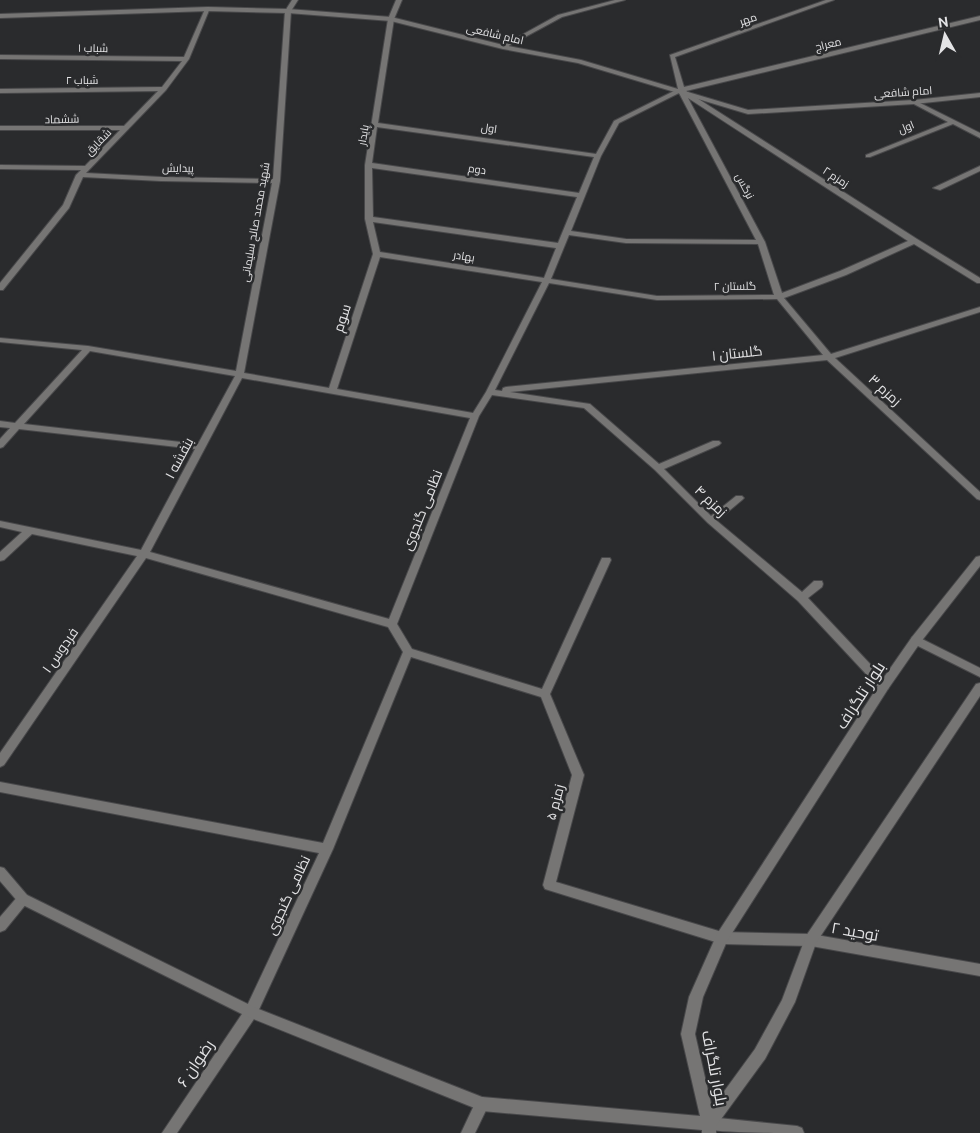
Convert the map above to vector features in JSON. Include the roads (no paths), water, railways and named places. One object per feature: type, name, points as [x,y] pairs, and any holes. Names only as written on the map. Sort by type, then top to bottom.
[{"type":"street","points":[[288,11],[294,0]]},
{"type":"street","name":"پایدار","points":[[377,254],[369,219],[368,165],[391,19],[399,0]]},
{"type":"street","points":[[503,48],[560,16],[622,0]]},
{"type":"street","name":"مهر","points":[[681,90],[672,56],[831,0]]},
{"type":"street","name":"امام شافعی","points":[[0,16],[208,9],[288,11],[391,19],[503,48],[579,61],[681,90],[748,112],[914,102],[980,95]]},
{"type":"street","name":"شقایق","points":[[0,288],[66,206],[80,175],[164,89],[186,59],[208,9]]},
{"type":"street","name":"شهید محمد صالح سلیمانی","points":[[239,376],[276,181],[288,11]]},
{"type":"street","name":"معراج","points":[[681,90],[980,18]]},
{"type":"street","name":"شباب ۱","points":[[0,57],[186,59]]},
{"type":"street","name":"شباب ۲","points":[[0,91],[164,89]]},
{"type":"street","name":"نظامی گنجوی","points":[[392,624],[476,416],[547,280],[598,156],[616,122],[681,90]]},
{"type":"street","name":"زمزم ۲","points":[[681,90],[914,241],[980,281]]},
{"type":"street","name":"نرگس","points":[[681,90],[761,242],[779,297]]},
{"type":"street","points":[[914,102],[980,136]]},
{"type":"street","name":"اول","points":[[868,156],[953,122]]},
{"type":"street","name":"اول","points":[[375,125],[598,156]]},
{"type":"street","name":"ششماد","points":[[0,128],[124,128]]},
{"type":"street","name":"دوم","points":[[368,165],[582,196]]},
{"type":"street","points":[[0,167],[86,168]]},
{"type":"street","points":[[937,188],[980,168]]},
{"type":"street","name":"پیدایش","points":[[80,175],[161,179],[276,181]]},
{"type":"street","points":[[369,219],[560,246]]},
{"type":"street","points":[[566,232],[626,241],[761,242]]},
{"type":"street","name":"گلستان ۲","points":[[547,280],[658,298],[779,297],[843,273],[914,241]]},
{"type":"street","name":"بهادر","points":[[377,254],[547,280]]},
{"type":"street","name":"سوم","points":[[332,391],[377,254]]},
{"type":"street","name":"زمزم ۳","points":[[779,297],[830,357],[980,497]]},
{"type":"street","name":"گلستان ۱","points":[[490,392],[830,357],[980,309]]},
{"type":"street","points":[[0,340],[88,348],[239,376],[476,416]]},
{"type":"street","points":[[0,445],[88,348]]},
{"type":"street","name":"بنفشه ۱","points":[[144,554],[239,376]]},
{"type":"street","name":"زمزم ۴","points":[[490,392],[587,406],[658,468],[711,521],[802,598],[884,686]]},
{"type":"street","points":[[0,424],[200,447]]},
{"type":"street","points":[[658,468],[716,444]]},
{"type":"street","points":[[711,521],[739,498]]},
{"type":"street","points":[[0,524],[144,554],[392,624],[408,652],[545,694],[606,560]]},
{"type":"street","points":[[0,558],[30,530]]},
{"type":"street","name":"فردوس ۱","points":[[0,762],[144,554]]},
{"type":"street","name":"بلوار تلگراف","points":[[709,1128],[688,1034],[696,996],[722,938],[884,686],[916,640],[980,559]]},
{"type":"street","points":[[802,598],[818,584]]},
{"type":"street","points":[[916,640],[980,673]]},
{"type":"street","name":"نظامی گنجوی","points":[[251,1012],[327,849],[408,652]]},
{"type":"street","name":"بلوار تلگراف","points":[[709,1128],[760,1054],[788,1002],[811,940],[980,687]]},
{"type":"street","name":"زمزم ۵","points":[[545,694],[578,775],[549,885],[722,938]]},
{"type":"street","points":[[0,787],[327,849]]},
{"type":"street","points":[[0,872],[23,899],[251,1012],[482,1104],[709,1128],[797,1133]]},
{"type":"street","points":[[0,926],[23,899]]},
{"type":"street","name":"توحید ۲","points":[[722,938],[811,940],[980,970]]},
{"type":"street","name":"رضوان ۶","points":[[168,1133],[251,1012]]},
{"type":"street","points":[[468,1133],[482,1104]]}]
